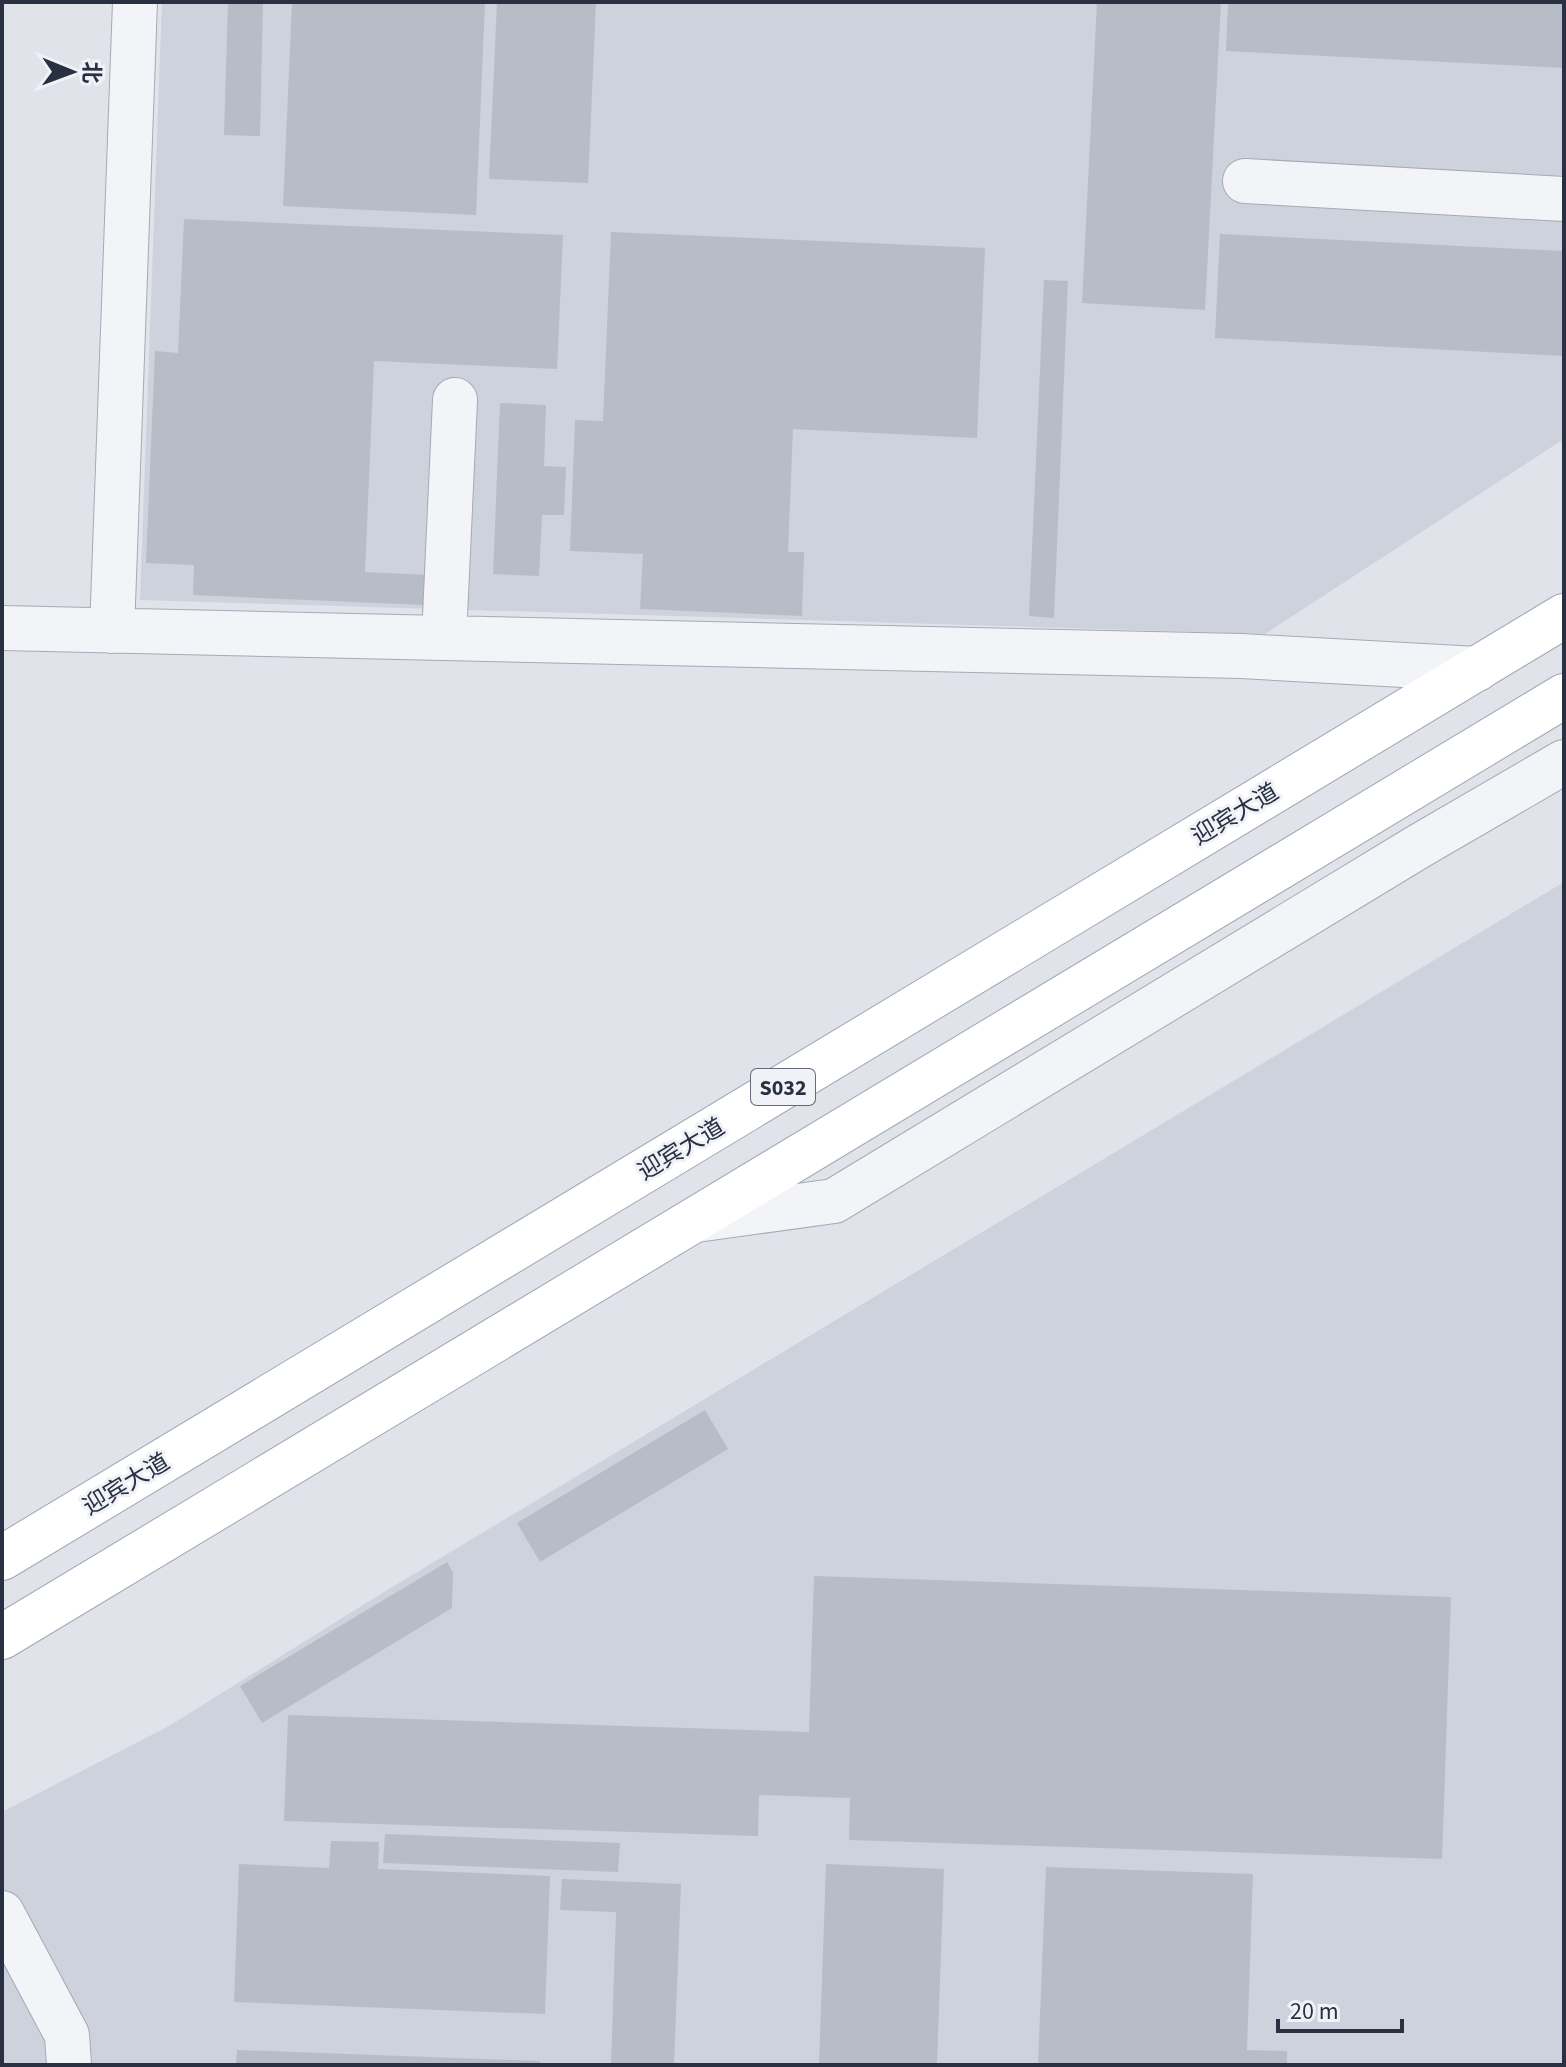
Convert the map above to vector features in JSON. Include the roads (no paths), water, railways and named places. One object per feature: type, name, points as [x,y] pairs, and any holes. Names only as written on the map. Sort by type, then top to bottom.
[{"type":"main road","name":"迎宾大道","points":[[2,1558],[1564,616]]},
{"type":"main road","points":[[2,1637],[1564,696]]},
{"type":"street","points":[[112,631],[135,2]]},
{"type":"street","points":[[1245,181],[1564,199]]},
{"type":"street","points":[[444,638],[455,400]]},
{"type":"street","points":[[2,628],[1241,656],[1477,669]]},
{"type":"street","points":[[696,1220],[834,1201],[1421,845],[1564,762]]},
{"type":"street","points":[[2,1913],[67,2035],[69,2065]]}]
